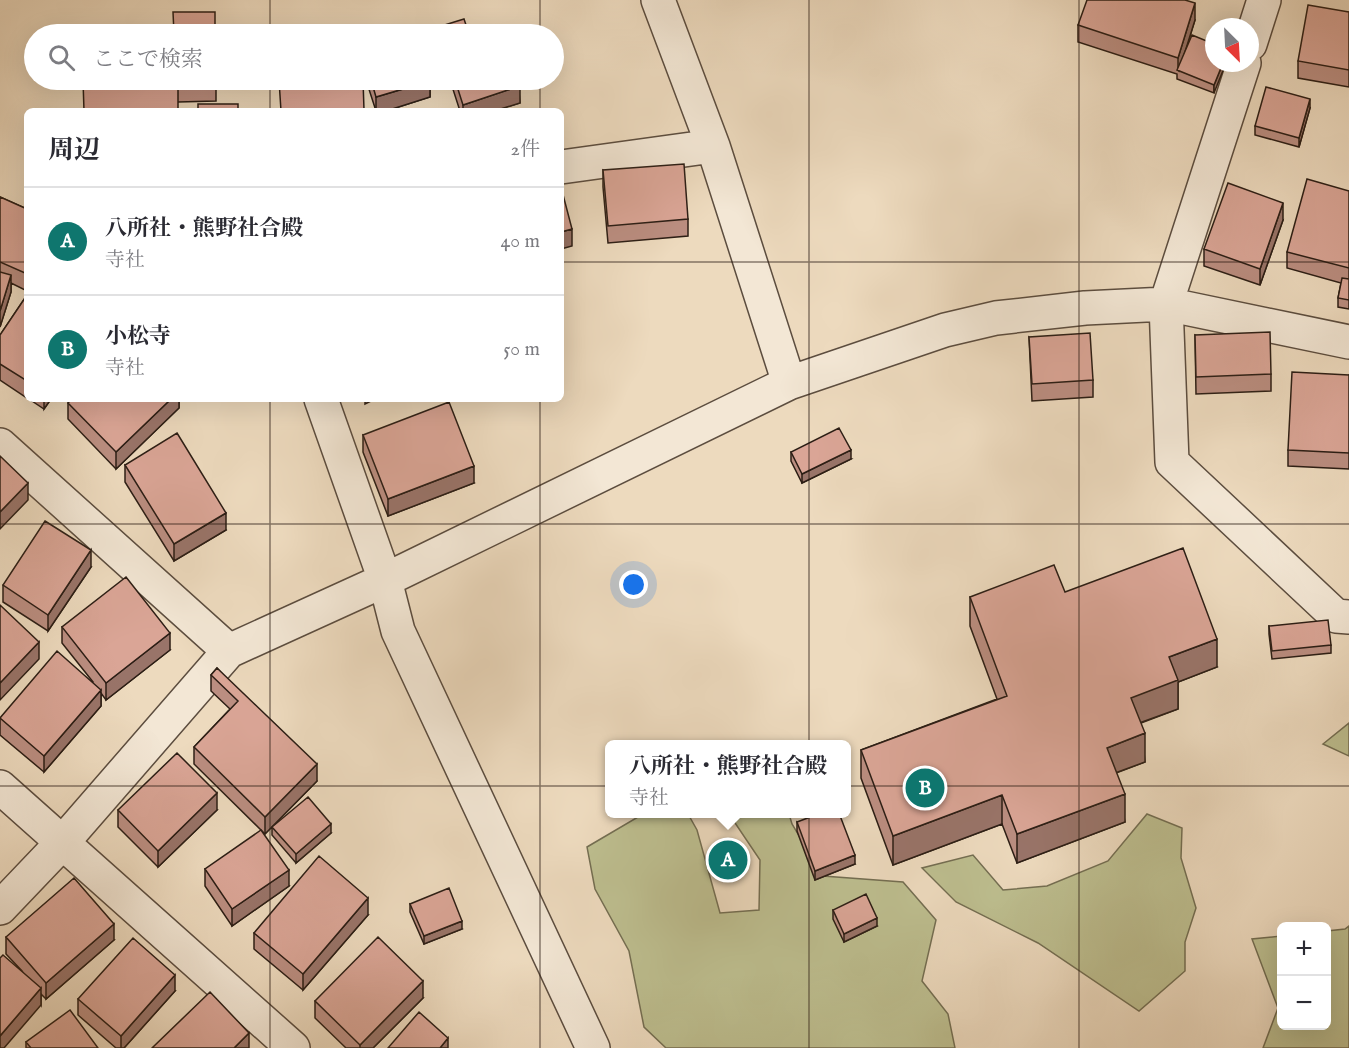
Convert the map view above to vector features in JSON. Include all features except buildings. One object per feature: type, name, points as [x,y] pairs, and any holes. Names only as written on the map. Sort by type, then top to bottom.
[{"type":"street","points":[[658,0],[713,146],[789,383]]},
{"type":"street","points":[[1258,18],[1264,0]]},
{"type":"street","points":[[1241,72],[1166,304],[1172,462],[1336,616],[1349,617]]},
{"type":"street","points":[[564,167],[713,146]]},
{"type":"street","points":[[0,908],[62,843],[230,651],[385,580],[789,383],[945,330],[996,318],[1085,308],[1166,304],[1349,342]]},
{"type":"street","points":[[322,402],[385,580],[398,631],[594,1048]]},
{"type":"street","points":[[0,445],[230,651]]},
{"type":"street","points":[[0,787],[293,1048]]},
{"type":"green space","points":[[1349,723],[1349,756],[1323,744]]},
{"type":"green space","points":[[1147,814],[1182,828],[1181,858],[1196,908],[1185,942],[1185,971],[1139,1011],[1038,943],[956,902],[922,868],[973,855],[1003,890],[1047,886],[1108,861]]},
{"type":"green space","points":[[636,818],[690,818],[697,830],[720,913],[759,910],[760,860],[732,818],[790,818],[823,876],[903,882],[936,920],[922,981],[948,1014],[955,1048],[666,1048],[644,1027],[629,951],[595,889],[587,847]]},
{"type":"green space","points":[[1349,926],[1349,1048],[1263,1048],[1277,1011],[1277,1030],[1331,1030],[1331,931],[1345,929]]},
{"type":"green space","points":[[1277,936],[1277,1005],[1252,939]]},
{"type":"place","name":"小松寺","points":[[925,788]]},
{"type":"place","name":"八所社・熊野社合殿","points":[[728,860]]}]
